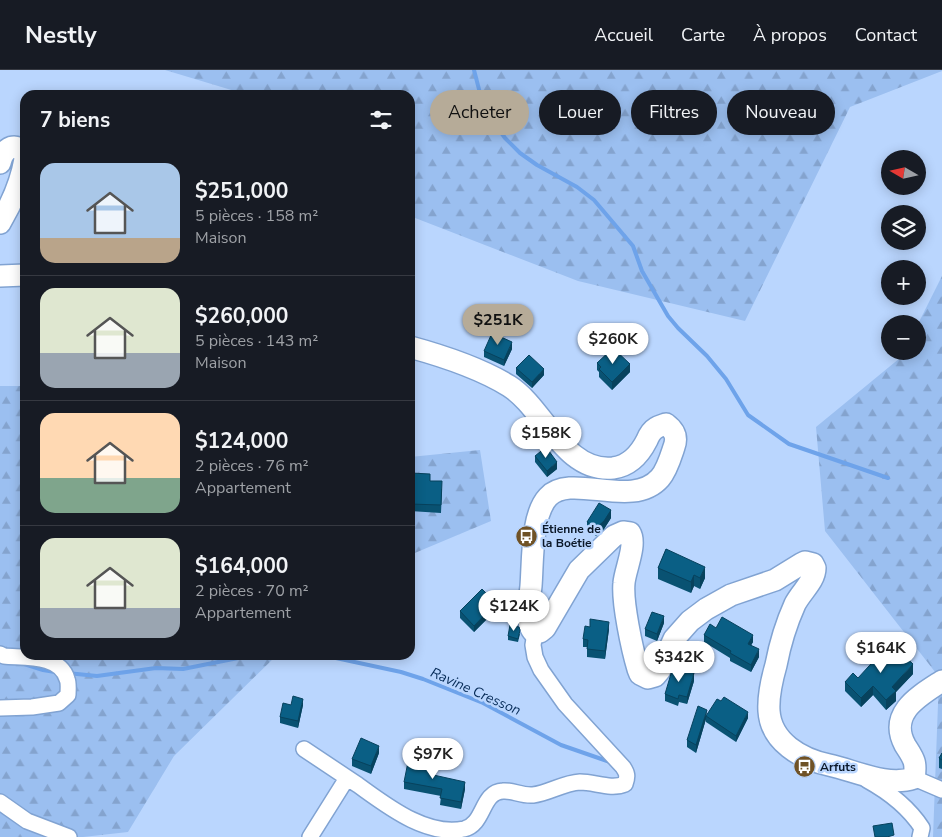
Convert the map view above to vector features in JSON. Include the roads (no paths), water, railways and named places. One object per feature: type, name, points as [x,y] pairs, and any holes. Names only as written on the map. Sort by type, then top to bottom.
[{"type":"main road","points":[[0,163],[4,153],[9,148],[15,146],[20,148]]},
{"type":"main road","points":[[0,224],[10,207],[20,180]]},
{"type":"main road","points":[[0,276],[20,275]]},
{"type":"main road","points":[[415,348],[491,376],[510,386],[563,445],[587,463],[614,468],[624,465],[641,450],[651,432],[657,427],[666,424],[673,429],[676,444],[660,477],[649,487],[637,491],[571,488],[556,491],[548,497],[540,510],[536,524],[529,609],[529,626],[535,633],[545,628],[579,570],[614,536],[622,532],[630,533],[633,540],[624,584],[625,606],[638,669],[640,674],[648,678],[655,676],[660,670],[674,639],[690,621],[706,609],[731,595],[775,580],[801,564],[809,562],[815,568],[815,572],[797,599],[783,632],[773,678],[769,712],[772,725],[781,740],[799,755],[821,764],[884,780],[904,781],[914,778],[916,766],[900,732],[900,722],[903,713],[920,696],[942,681]]},
{"type":"street","points":[[304,749],[392,810],[423,825],[452,830],[464,829],[475,824],[486,803],[495,793],[502,791],[521,796],[546,792],[566,784],[592,782],[614,786],[625,784],[627,773],[623,767],[565,704],[541,670],[535,657],[533,645],[535,633]]},
{"type":"street","points":[[0,654],[20,658]]},
{"type":"street","points":[[0,708],[32,707],[59,702],[68,694],[68,679],[60,666],[46,660]]},
{"type":"street","points":[[848,770],[879,786],[905,808],[922,828],[920,837]]},
{"type":"street","points":[[310,837],[347,778]]},
{"type":"street","points":[[914,778],[942,790]]},
{"type":"street","points":[[0,802],[27,821],[69,837]]},
{"type":"waterway","points":[[474,70],[481,97],[492,120],[505,138],[520,153],[537,165],[577,187],[594,200],[633,246],[642,271],[668,316],[707,356],[726,379],[748,415],[789,444],[888,478]]},
{"type":"waterway","name":"Ravine Cresson","points":[[67,673],[97,676],[156,668],[183,669],[228,660]]},
{"type":"waterway","name":"Ravine Cresson","points":[[345,660],[401,672],[423,679],[483,703],[561,745],[610,762]]},
{"type":"waterway","name":"Ravine Cresson","points":[[21,663],[55,672]]},
{"type":"place","name":"Étienne de la Boétie","points":[[526,536]]},
{"type":"place","name":"Arfuts","points":[[804,767]]}]
